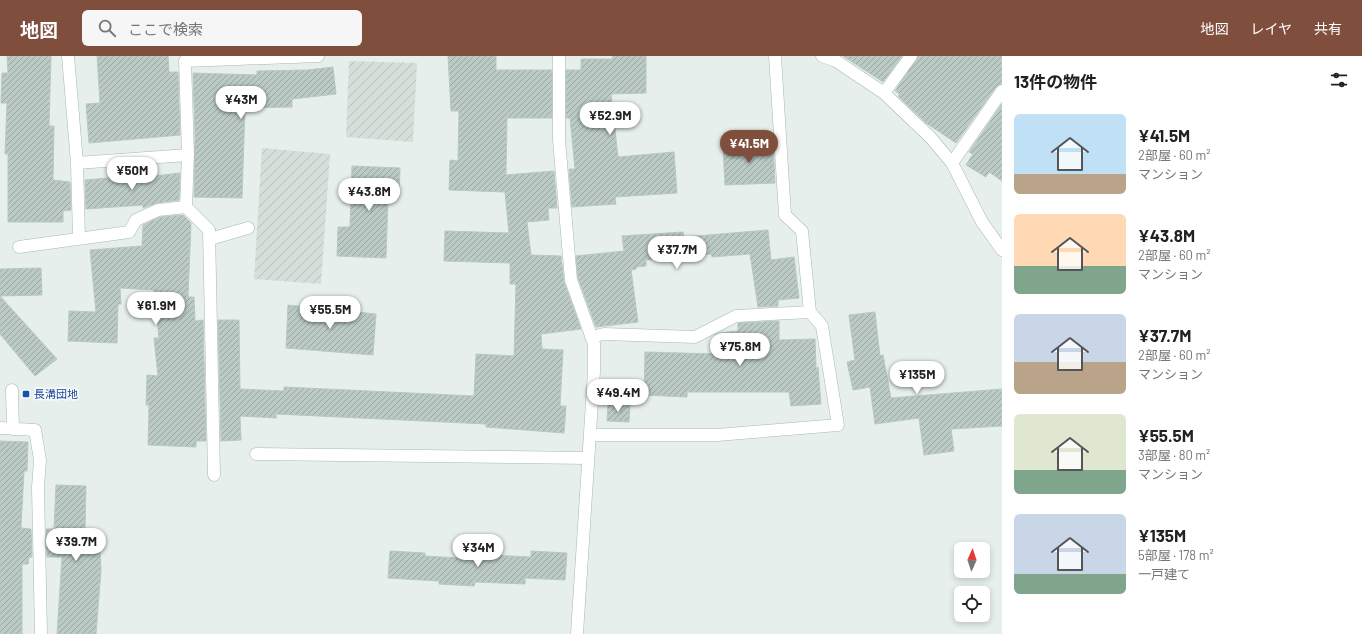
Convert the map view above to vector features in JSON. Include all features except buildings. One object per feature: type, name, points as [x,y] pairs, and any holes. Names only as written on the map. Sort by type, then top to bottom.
[{"type":"street","points":[[68,56],[77,163],[79,238]]},
{"type":"street","points":[[214,475],[210,239],[209,230],[186,207],[188,155],[185,59],[318,56]]},
{"type":"street","points":[[559,56],[559,140],[571,280],[594,344],[594,371],[577,634]]},
{"type":"street","points":[[590,435],[717,435],[838,425],[822,326],[810,312],[802,231],[785,215],[776,56]]},
{"type":"street","points":[[822,56],[836,61],[884,93],[931,138],[952,163],[982,222],[1002,250]]},
{"type":"street","points":[[884,93],[911,56]]},
{"type":"street","points":[[952,163],[1002,91]]},
{"type":"street","points":[[77,163],[188,155]]},
{"type":"street","points":[[19,247],[129,232],[136,220],[158,210],[186,207]]},
{"type":"street","points":[[210,239],[248,228]]},
{"type":"street","points":[[592,337],[604,334],[695,337],[736,316],[810,312]]},
{"type":"street","points":[[12,390],[14,429]]},
{"type":"street","points":[[0,428],[35,430],[40,460],[38,487],[41,634]]},
{"type":"street","points":[[256,454],[588,458]]},
{"type":"shaded area","points":[[349,61],[417,63],[413,142],[346,137]]},
{"type":"shaded area","points":[[262,148],[330,154],[321,284],[254,279]]},
{"type":"place","name":"長溝団地","points":[[26,394]]}]
